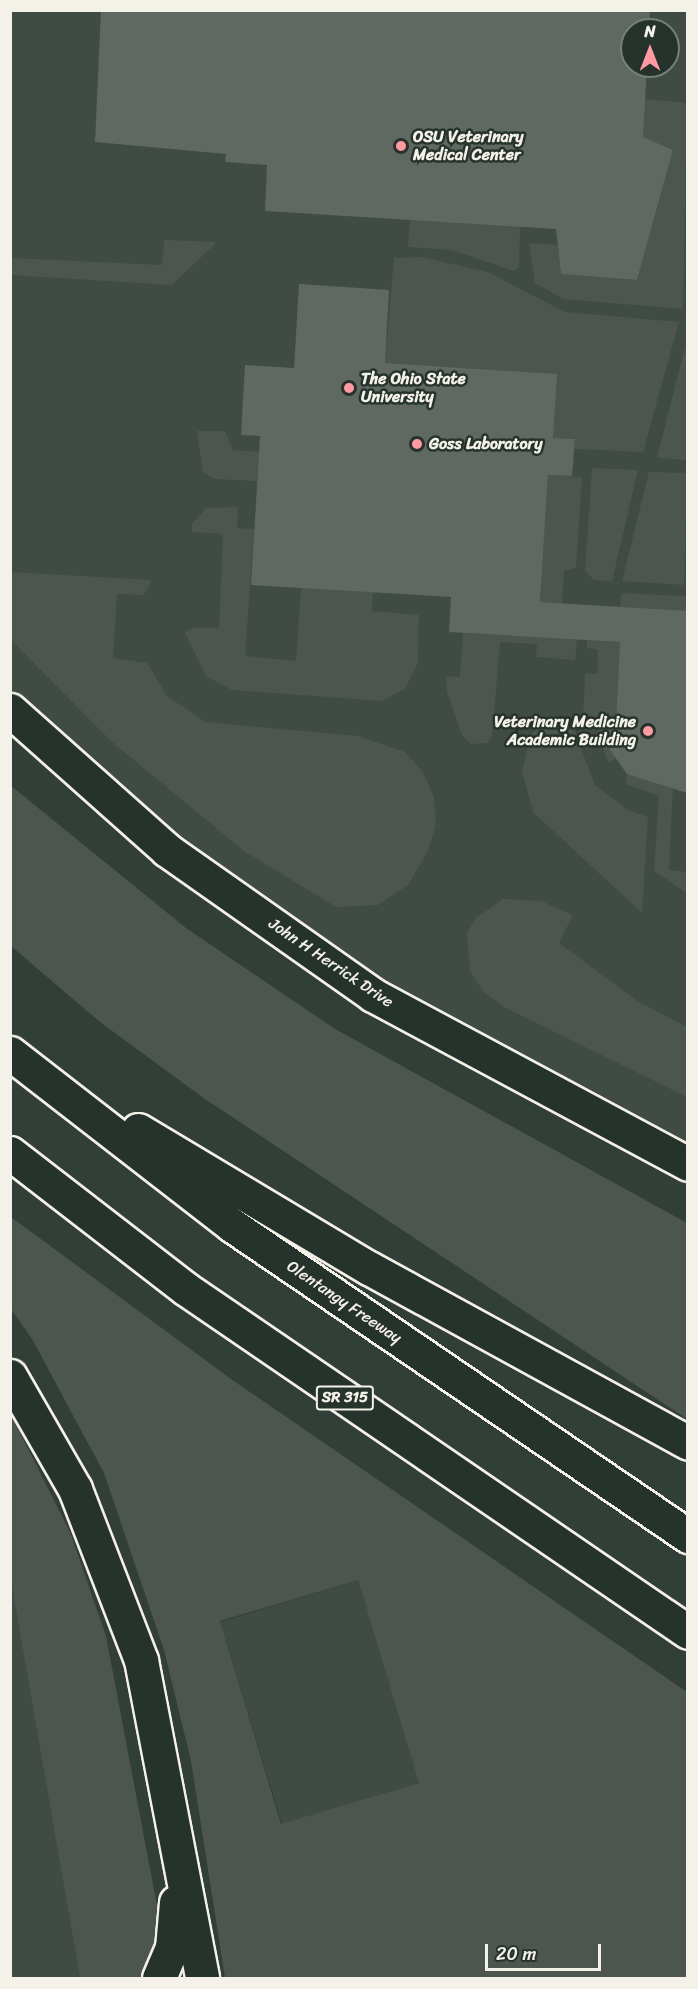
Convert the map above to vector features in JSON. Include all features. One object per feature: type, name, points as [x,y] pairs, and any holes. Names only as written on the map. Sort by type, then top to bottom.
[{"type":"main road","name":"John H Herrick Drive","points":[[10,710],[167,850],[373,995],[687,1164]]},
{"type":"main road","points":[[12,1054],[369,1268],[687,1443]]},
{"type":"main road","name":"Olentangy Freeway","points":[[12,1054],[233,1226],[687,1536]]},
{"type":"main road","name":"SR 315","points":[[10,1153],[186,1289],[687,1632]]},
{"type":"main road","points":[[10,1376],[75,1489],[141,1660],[201,1978]]},
{"type":"main road","points":[[159,1978],[172,1948],[176,1914],[174,1834]]},
{"type":"shaded area","name":"The Ohio State University","points":[[11,11],[687,11],[687,1164],[373,995],[11,710]]},
{"type":"shaded area","points":[[644,99],[687,103],[683,309],[563,299],[535,283],[529,243],[558,245],[561,274],[637,280],[673,150],[643,137]]},
{"type":"shaded area","points":[[410,220],[520,226],[519,267],[514,271],[452,250],[408,247]]},
{"type":"shaded area","points":[[164,240],[217,242],[172,285],[11,275],[11,258],[162,265]]},
{"type":"shaded area","points":[[421,257],[488,272],[565,312],[679,322],[643,452],[574,449],[575,439],[553,438],[556,374],[385,363],[394,258]]},
{"type":"shaded area","points":[[687,340],[687,460],[657,458]]},
{"type":"shaded area","points":[[197,431],[225,431],[233,450],[259,452],[257,481],[214,479],[203,472]]},
{"type":"shaded area","points":[[592,468],[638,470],[612,581],[594,580],[585,571]]},
{"type":"shaded area","points":[[649,472],[687,473],[684,585],[622,581]]},
{"type":"shaded area","points":[[548,475],[582,477],[576,568],[564,571],[562,604],[540,603]]},
{"type":"shaded area","points":[[238,507],[237,528],[254,529],[245,656],[296,661],[301,588],[373,592],[372,611],[419,615],[418,663],[405,689],[381,701],[232,690],[206,676],[185,633],[192,628],[219,628],[223,534],[192,532],[192,524],[206,508]]},
{"type":"shaded area","points":[[10,572],[152,580],[144,595],[117,594],[113,658],[147,663],[167,696],[205,722],[358,736],[405,752],[423,772],[434,797],[436,824],[428,851],[408,885],[378,905],[336,907],[244,851],[111,741],[11,640]]},
{"type":"shaded area","points":[[621,593],[687,596],[686,612],[620,609]]},
{"type":"shaded area","points":[[463,633],[577,639],[575,660],[536,657],[537,644],[500,642],[492,736],[487,743],[471,744],[462,735],[447,692],[446,676],[460,677]]},
{"type":"shaded area","points":[[587,640],[620,642],[616,723],[607,723],[615,758],[608,763],[596,724],[583,722],[585,674],[597,674],[598,650],[587,648]]},
{"type":"shaded area","points":[[538,729],[574,730],[595,785],[628,810],[648,817],[642,913],[533,812],[522,771],[531,734]]},
{"type":"shaded area","points":[[627,774],[673,785],[669,870],[687,872],[687,893],[654,871],[659,796],[626,784]]},
{"type":"shaded area","points":[[10,785],[186,928],[335,1029],[687,1223],[687,1419],[205,1099],[100,1022],[11,946]]},
{"type":"shaded area","points":[[503,899],[541,901],[573,915],[559,943],[637,1001],[687,1027],[687,1097],[506,1008],[483,991],[470,971],[467,933],[476,918]]},
{"type":"shaded area","points":[[11,1217],[231,1379],[687,1692],[687,1978],[225,1978],[191,1761],[164,1650],[104,1473],[32,1339],[11,1309]],"holes":[[[358,1580],[419,1783],[281,1824],[220,1621]]]},
{"type":"shaded area","points":[[10,1413],[70,1532],[106,1636],[162,1932],[158,1952],[140,1978],[80,1978],[11,1580]]},
{"type":"shaded area","points":[[10,1580],[17,1600],[80,1978],[11,1978]]},
{"type":"shaded area","points":[[358,1580],[420,1783],[282,1825],[220,1622]]},
{"type":"building","name":"OSU Veterinary Medical Center","points":[[101,10],[650,10],[650,18],[620,18],[620,78],[646,78],[643,137],[673,150],[637,280],[561,274],[556,229],[265,211],[267,165],[225,162],[226,154],[95,142]]},
{"type":"building","name":"Goss Laboratory","points":[[299,284],[389,290],[385,363],[557,374],[553,438],[575,439],[572,476],[548,475],[540,602],[687,611],[687,793],[627,774],[610,750],[607,722],[616,723],[620,642],[449,632],[451,597],[251,585],[260,436],[241,435],[245,365],[294,368]]},
{"type":"place","name":"OSU Veterinary Medical Center","points":[[401,146]]},
{"type":"place","name":"The Ohio State University","points":[[349,388]]},
{"type":"place","name":"Goss Laboratory","points":[[417,444]]},
{"type":"place","name":"Veterinary Medicine Academic Building","points":[[648,731]]}]
